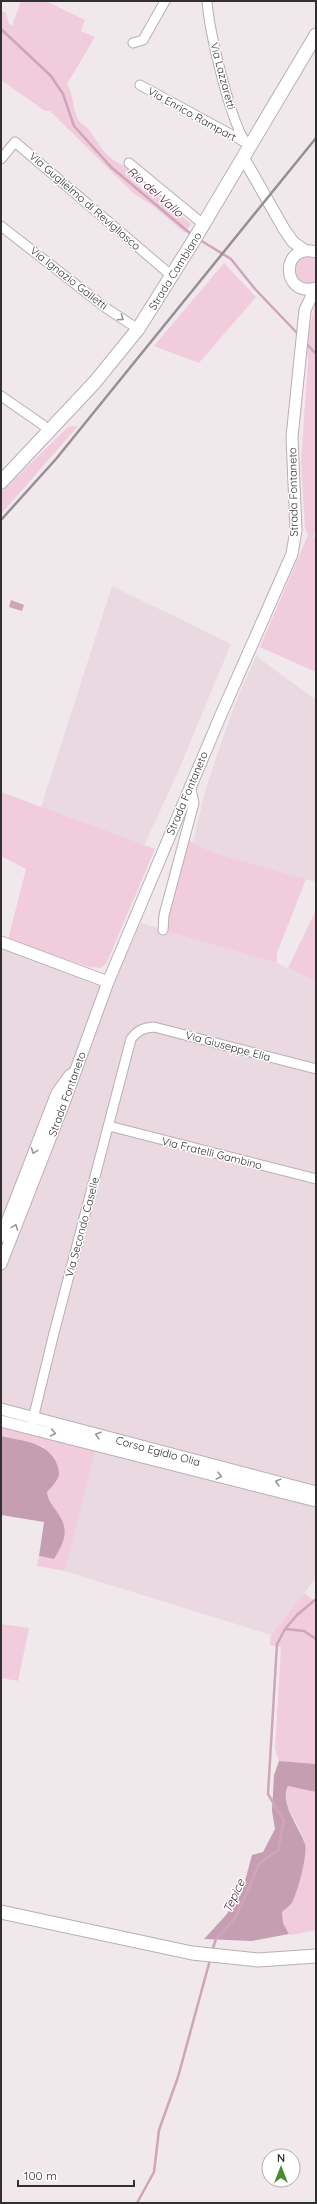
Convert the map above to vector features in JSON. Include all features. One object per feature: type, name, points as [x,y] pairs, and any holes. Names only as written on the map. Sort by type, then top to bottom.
[{"type":"main road","name":"Strada Cambiano","points":[[1,482],[50,432],[95,382],[138,329],[194,240],[245,148],[316,35]]},
{"type":"main road","points":[[1,1912],[192,1952],[258,1960],[316,1956]]},
{"type":"street","points":[[133,43],[143,40],[165,1]]},
{"type":"street","name":"Via Lazzaretti","points":[[207,1],[212,34],[230,107],[245,148]]},
{"type":"street","name":"Via Enrico Rampart","points":[[140,85],[245,148]]},
{"type":"street","name":"Via Guglielmo di Revigliasco","points":[[1,160],[15,142],[172,276]]},
{"type":"street","points":[[245,148],[284,229],[293,242],[311,252]]},
{"type":"street","points":[[129,163],[202,226]]},
{"type":"street","name":"Via Ignazio Galletti","points":[[1,226],[106,308],[138,329]]},
{"type":"street","points":[[284,229],[292,261]]},
{"type":"street","points":[[292,261],[295,256],[311,252]]},
{"type":"street","name":"Strada Fontaneto","points":[[292,261],[289,272],[293,282],[298,286],[305,310]]},
{"type":"street","points":[[298,286],[303,289],[316,288]]},
{"type":"street","name":"Strada Fontaneto","points":[[1,1264],[108,982],[190,785],[292,554],[296,530],[292,437],[305,310],[316,288]]},
{"type":"street","points":[[1,396],[43,425],[50,432]]},
{"type":"street","points":[[163,930],[164,915],[194,803],[190,785]]},
{"type":"street","points":[[1,942],[108,982]]},
{"type":"street","name":"Via Giuseppe Elia","points":[[140,1029],[154,1027],[316,1069]]},
{"type":"street","name":"Via Secondo Caselle","points":[[31,1428],[55,1326],[131,1039],[140,1029]]},
{"type":"street","points":[[1,1237],[57,1093],[77,1067]]},
{"type":"street","name":"Via Fratelli Gambino","points":[[109,1126],[316,1179]]},
{"type":"street","name":"Corso Egidio Olia","points":[[1,1409],[316,1492]]},
{"type":"street","name":"Corso Egidio Olia","points":[[1,1421],[316,1500]]},
{"type":"shaded area","points":[[21,1],[46,1],[85,20],[81,31],[95,37],[67,84],[71,92],[78,119],[89,130],[111,158],[118,163],[131,168],[137,173],[132,180],[146,192],[149,189],[191,224],[185,233],[153,206],[133,193],[50,111],[45,111],[1,80],[1,11],[6,13],[9,24],[12,26]]},
{"type":"shaded area","points":[[310,256],[316,259],[316,281],[309,283],[303,282],[298,278],[295,268],[297,262],[302,258]]},
{"type":"shaded area","points":[[224,263],[256,297],[199,363],[154,346]]},
{"type":"shaded area","points":[[316,298],[316,530],[313,537],[316,538],[316,672],[260,647],[308,535],[305,528],[301,461],[308,363],[307,342]]},
{"type":"shaded area","points":[[78,426],[1,514],[1,492],[68,427]]},
{"type":"shaded area","points":[[112,586],[231,644],[177,774],[144,846],[41,807]]},
{"type":"shaded area","points":[[11,600],[24,605],[22,611],[9,607]]},
{"type":"shaded area","points":[[256,656],[316,700],[316,882],[215,853],[193,842],[206,788],[221,743],[235,704]]},
{"type":"shaded area","points":[[1,792],[155,849],[107,962],[101,968],[89,967],[8,940],[26,869],[1,856]]},
{"type":"shaded area","points":[[186,839],[215,853],[306,879],[277,953],[277,963],[167,931],[166,923]]},
{"type":"shaded area","points":[[316,910],[316,982],[288,968]]},
{"type":"shaded area","points":[[141,923],[277,963],[316,982],[316,1578],[271,1635],[65,1571],[91,1458],[1,1436],[1,945],[111,988]]},
{"type":"shaded area","points":[[1,1425],[95,1450],[65,1571],[37,1566],[39,1556],[54,1559],[47,1492],[58,1480],[43,1446],[1,1436]]},
{"type":"shaded area","points":[[1,1436],[38,1445],[45,1449],[55,1460],[59,1470],[58,1478],[47,1492],[50,1501],[63,1522],[65,1534],[64,1540],[54,1559],[39,1556],[44,1522],[1,1515]]},
{"type":"shaded area","points":[[304,1593],[316,1602],[316,1764],[279,1761],[275,1749],[281,1647],[270,1645],[271,1635]]},
{"type":"shaded area","points":[[1,1624],[29,1628],[18,1681],[1,1678]]},
{"type":"shaded area","points":[[279,1761],[316,1764],[316,1792],[288,1786],[286,1793],[288,1808],[306,1849],[296,1893],[291,1904],[282,1912],[283,1923],[289,1934],[252,1941],[204,1939],[226,1915],[242,1892],[252,1855],[263,1852],[275,1829],[272,1811],[274,1775]]},
{"type":"shaded area","points":[[288,1786],[316,1792],[316,1930],[292,1935],[289,1934],[283,1923],[282,1912],[290,1902],[295,1892],[305,1856],[305,1847],[304,1839],[287,1802],[286,1794]]},
{"type":"waterway","name":"Rio del Vallo","points":[[1,29],[51,76],[63,94],[74,126],[111,167],[192,235]]},
{"type":"waterway","name":"Rio del Vallo","points":[[200,240],[231,259],[255,289],[299,335]]},
{"type":"waterway","name":"Rio del Vallo","points":[[305,342],[316,354]]},
{"type":"waterway","name":"Rio del Vallo","points":[[285,1629],[297,1615],[316,1599]]},
{"type":"waterway","name":"Tepice","points":[[212,1951],[216,1939],[236,1917],[259,1864],[278,1850],[284,1821],[268,1794],[277,1644],[285,1629],[304,1631],[316,1639]]},
{"type":"waterway","name":"Tepice","points":[[137,2203],[154,2172],[159,2130],[178,2077],[210,1960]]},
{"type":"railway","points":[[1,520],[56,459],[316,138]]}]
